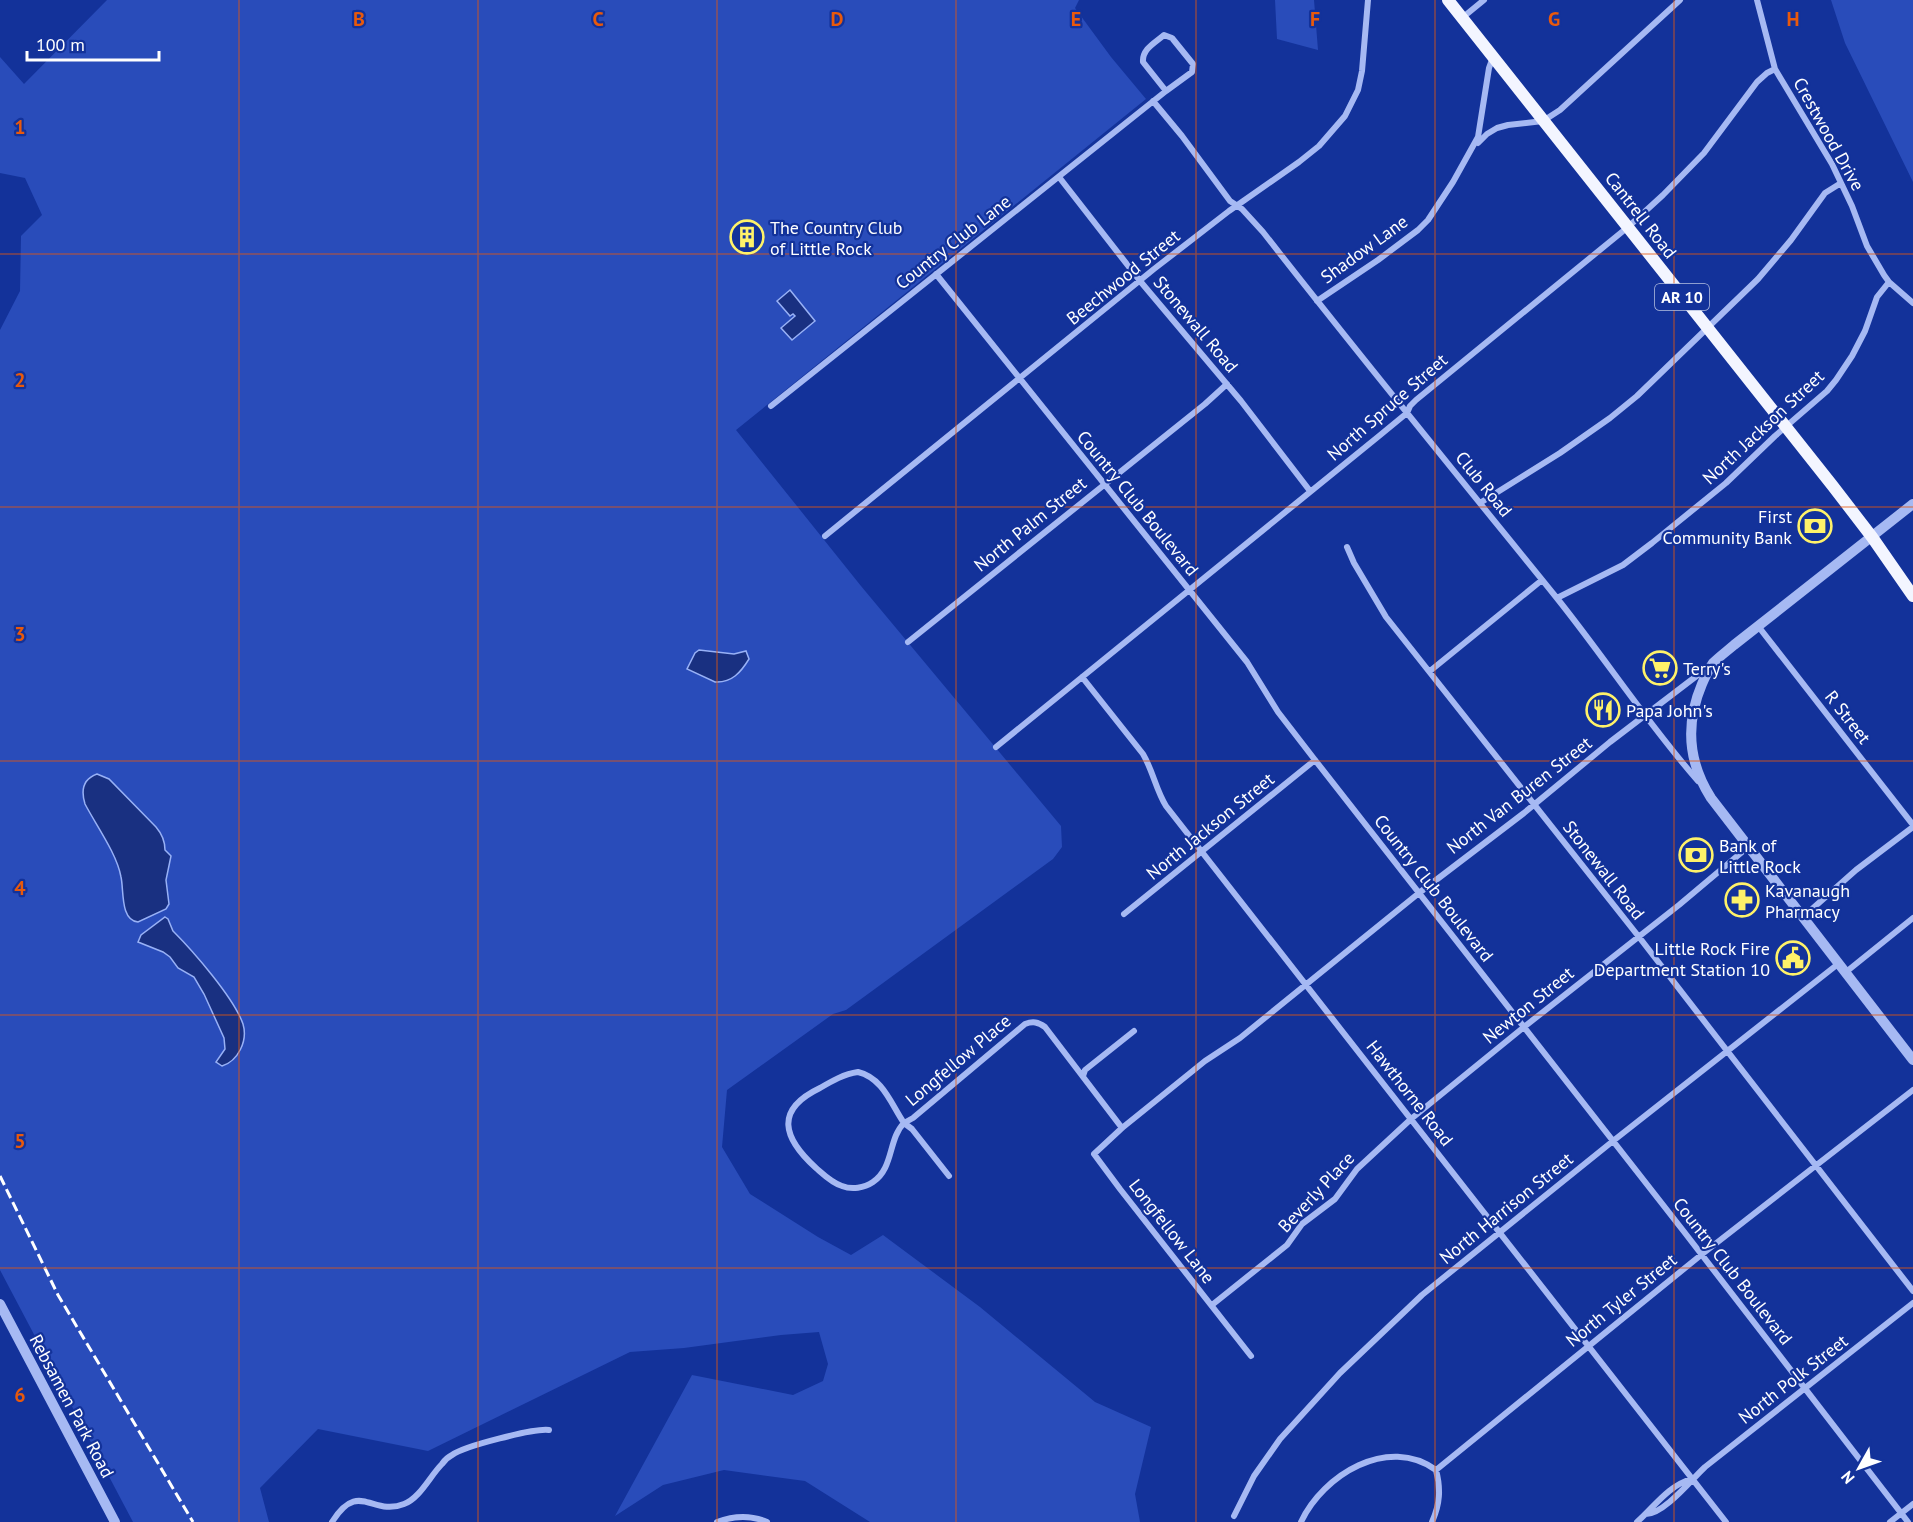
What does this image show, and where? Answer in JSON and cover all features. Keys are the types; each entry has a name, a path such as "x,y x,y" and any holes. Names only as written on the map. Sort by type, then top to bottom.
{"main road":[{"name":"Cantrell Road","path":"1448,0 1786,426 1872,537 1913,596"}],"street":[{"name":"Beechwood Street","path":"825,536 1140,281 1309,154 1345,116 1358,90 1362,71 1368,0"},
{"path":"1462,18 1484,0"},
{"path":"1472,149 1487,134 1497,128 1543,121 1560,110 1680,0"},
{"name":"Crestwood Drive","path":"1757,0 1775,69 1832,164 1867,246 1889,282 1913,303"},
{"name":"Country Club Lane","path":"771,406 1192,72 1193,64 1167,35 1145,51 1143,58 1143,62 1166,91"},
{"name":"Shadow Lane","path":"1317,301 1378,260 1428,220 1444,197 1478,137 1489,68 1493,57"},
{"name":"North Spruce Street","path":"996,747 1190,591 1407,412 1416,400 1628,227 1693,165 1757,82 1767,72 1775,69"},
{"path":"1153,101 1230,201 1237,206"},
{"name":"Stonewall Road","path":"1059,177 1140,281 1269,436 1310,491"},
{"path":"1480,503 1560,453 1637,396 1768,269 1825,193 1841,183"},
{"name":"Club Road","path":"1237,206 1256,225 1557,598 1606,660 1645,715 1703,786"},
{"name":"Country Club Boulevard","path":"936,274 1247,662 1278,712 1908,1522"},
{"name":"North Jackson Street","path":"1557,598 1623,565 1652,543 1726,483 1836,380 1857,347 1877,297 1889,282"},
{"name":"North Palm Street","path":"908,642 1227,384"},
{"path":"1913,504 1713,664 1699,692 1691,723 1694,759 1703,786 1748,848 1913,1060"},
{"name":"Stonewall Road","path":"1347,548 1384,614 1639,937 1913,1291"},
{"path":"1430,671 1542,580"},
{"name":"R Street","path":"1758,626 1913,826"},
{"name":"North Van Buren Street","path":"1306,985 1419,893 1713,664"},
{"name":"Hawthorne Road","path":"1082,677 1143,754 1163,801 1726,1522"},
{"name":"North Jackson Street","path":"1124,914 1315,760"},
{"path":"1803,917 1856,870 1913,826"},
{"name":"Newton Street","path":"1412,1119 1748,848"},
{"name":"North Harrison Street","path":"1234,1516 1254,1476 1280,1439 1322,1392 1422,1295 1727,1051 1913,918"},
{"path":"1122,1128 1306,985"},
{"name":"Longfellow Place","path":"949,1176 912,1129 904,1123 913,1119 1030,1022 1045,1027 1122,1128"},
{"path":"1083,1076 1085,1070 1134,1031"},
{"path":"858,1072 875,1080 890,1098 904,1123 898,1131 889,1162 878,1178 868,1185 852,1188 843,1187 832,1181 805,1157 793,1143 788,1125 793,1108 804,1095 844,1075 858,1072"},
{"name":"North Tyler Street","path":"1436,1470 1701,1255 1913,1090"},
{"name":"Beverly Place","path":"1212,1305 1287,1245 1302,1224 1335,1198 1357,1169 1412,1119"},
{"name":"Longfellow Lane","path":"1122,1128 1094,1154 1251,1356"},
{"name":"North Polk Street","path":"1637,1522 1653,1505 1676,1487 1692,1479 1913,1303"},
{"name":"Rebsamen Park Road","path":"0,1304 115,1522"},
{"path":"332,1522 342,1507 357,1501 390,1507 408,1502 452,1454 463,1449 529,1432 549,1430"},
{"path":"1301,1522 1308,1508 1327,1485 1342,1474 1367,1462 1387,1458 1413,1458 1436,1470 1439,1500 1432,1522"},
{"path":"1890,1522 1913,1504"},
{"path":"717,1522 748,1517 767,1522"}],"shaded area":[{"name":"The Country Club of Little Rock","path":"107,0 1079,0 1075,8 1146,99 736,430 861,586 1061,826 1062,847 1053,859 846,1010 833,1014 727,1090 722,1147 750,1194 851,1255 883,1235 980,1307 1095,1402 1151,1427 1135,1494 1140,1522 870,1522 805,1481 724,1470 663,1485 615,1516 692,1375 793,1395 823,1381 828,1364 819,1332 630,1352 428,1451 318,1429 260,1488 269,1522 133,1522 0,1270 0,330 20,291 21,236 42,215 25,178 0,173 0,57 24,84"},
{"path":"1275,0 1314,0 1318,50 1277,39"},
{"path":"1831,0 1913,0 1913,182 1845,43"},
{"path":"790,290 815,321 792,340 781,328 795,316 793,314 790,316 777,301"},
{"path":"699,650 734,654 746,651 749,659 731,679 715,682 687,669"},
{"path":"97,774 109,779 156,827 163,838 165,850 171,856 166,880 169,904 166,909 138,922 128,916 119,868 85,804 84,786 92,776"},
{"path":"165,917 173,931 222,988 243,1024 244,1037 240,1050 233,1060 222,1066 216,1062 225,1049 224,1038 194,977 178,968 163,952 138,942 141,935"}],"railway":[{"path":"0,1176 58,1295 193,1522"}],"place":[{"name":"The Country Club of Little Rock","path":"747,237"},
{"name":"First Community Bank","path":"1815,526"},
{"name":"Terry's","path":"1660,668"},
{"name":"Papa John's","path":"1603,710"},
{"name":"Bank of Little Rock","path":"1696,855"},
{"name":"Kavanaugh Pharmacy","path":"1742,900"},
{"name":"Little Rock Fire Department Station 10","path":"1793,958"}]}
